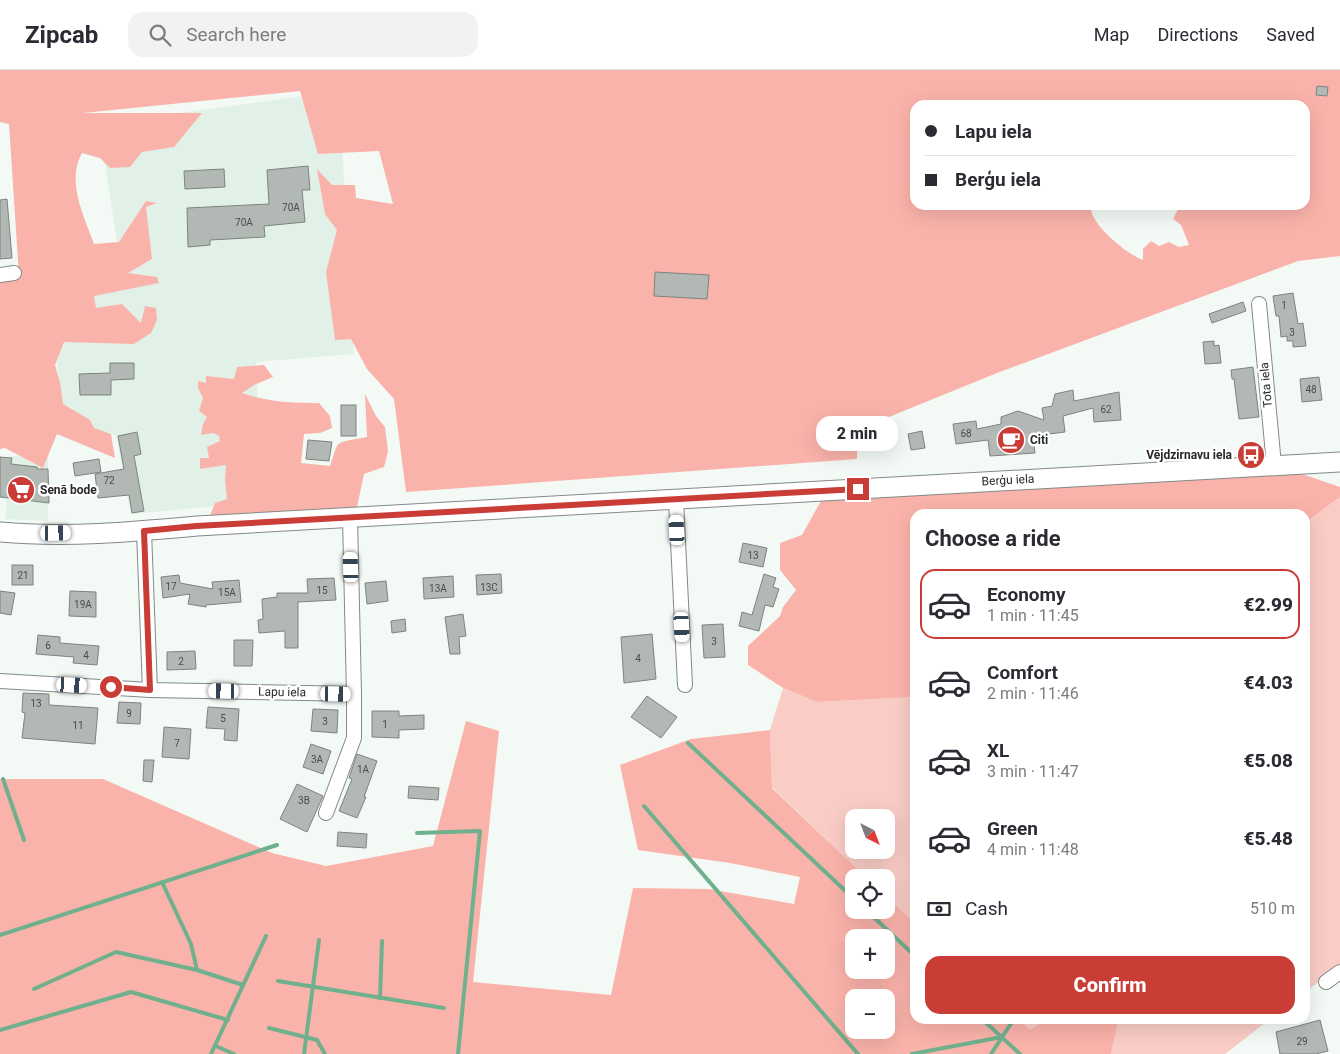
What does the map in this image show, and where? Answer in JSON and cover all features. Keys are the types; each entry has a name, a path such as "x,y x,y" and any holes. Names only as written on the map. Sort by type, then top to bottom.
{"main road":[{"name":"Berģu iela","path":"4,533 144,531 1340,462"}],"street":[{"path":"0,275 14,273"},
{"name":"Tota iela","path":"1259,304 1274,465"},
{"path":"676,500 685,686"},
{"path":"326,813 354,738 350,518"},
{"path":"144,531 150,690"},
{"name":"Lapu iela","path":"0,681 150,690 354,694"},
{"path":"1326,982 1340,972"}],"shaded area":[{"path":"0,70 1340,70 1340,256 1298,261 997,373 857,430 857,459 406,492 394,399 367,369 351,339 335,340 326,272 337,230 325,214 317,169 332,185 355,185 356,198 393,204 379,151 318,154 300,91 83,113 202,113 174,147 142,152 130,167 110,168 100,158 82,153 78,164 76,187 78,199 94,244 119,242 146,201 157,203 146,207 152,259 128,273 157,277 159,283 94,296 96,308 122,304 141,323 145,306 156,308 157,320 151,333 134,344 64,342 55,365 63,404 90,420 94,428 111,434 115,458 57,434 43,468 5,448 0,449 0,275 19,276 9,124 0,122"},
{"path":"339,91 354,354 256,362 262,502 131,514 116,435 67,431 44,279 121,268 99,124"},
{"path":"264,365 273,377 254,385 242,393 280,401 319,403 330,416 332,428 320,433 304,434 301,463 330,466 339,444 367,437 365,394 376,416 385,427 388,451 384,467 364,474 357,507 210,516 215,503 227,499 226,465 200,469 200,458 209,458 207,447 220,441 219,436 213,433 201,435 203,424 207,417 199,411 203,398 198,388 198,381 206,383 206,376 234,379 237,367"},
{"path":"12,456 48,458 48,521 5,519"},
{"path":"1293,471 1340,487 1340,497 1310,519 1310,509 910,509 910,697 817,702 783,688 748,665 748,646 780,616 783,607 796,590 780,570 780,543 802,535 822,499"},
{"path":"1340,497 1340,966 1310,988 1310,519"},
{"path":"783,688 817,702 910,697 910,918 895,904 895,869 858,869 847,859 895,859 895,809 845,809 845,857 772,787 770,730"},
{"path":"466,721 499,731 473,982 611,995 633,888 709,889 794,904 800,877 730,863 638,850 620,765 691,739 770,730 772,788 858,869 845,869 845,919 895,919 895,904 910,918 910,1024 1023,1024 1030,1030 1039,1024 1118,1024 1111,1054 0,1054 0,779 103,779 272,853 326,866 433,846"},
{"path":"1023,1024 1040,1024 1030,1031"},
{"path":"1118,1024 1264,1024 1225,1054 1111,1054"}],"building":[{"path":"1317,86 1328,87 1327,96 1316,95"},
{"path":"308,166 310,190 302,190 305,222 264,226 265,237 210,240 210,245 188,247 187,208 269,204 267,170"},
{"path":"224,169 225,187 185,189 184,171"},
{"path":"7,199 12,258 0,259 0,200"},
{"path":"655,272 709,275 707,299 654,296"},
{"path":"1293,293 1298,324 1303,323 1306,346 1293,347 1293,341 1287,341 1287,336 1281,337 1279,316 1276,316 1273,296"},
{"path":"1243,302 1246,311 1212,323 1209,314"},
{"path":"1214,341 1214,346 1219,345 1221,363 1205,364 1203,342"},
{"path":"110,363 134,363 134,379 111,380 111,395 80,395 79,374 110,373"},
{"path":"1253,367 1259,417 1239,419 1234,379 1232,379 1231,370"},
{"path":"1319,377 1322,400 1302,402 1300,379"},
{"path":"1073,390 1074,401 1119,392 1121,420 1094,422 1093,408 1063,416 1065,432 1033,436 1035,453 990,456 988,440 956,444 953,424 976,421 977,429 1001,424 1001,417 1018,411 1044,420 1042,408 1052,406 1055,394"},
{"path":"341,405 356,405 356,436 341,436"},
{"path":"922,431 925,448 911,450 908,434"},
{"path":"137,432 141,454 134,456 144,511 132,513 129,495 98,498 95,474 124,469 118,436"},
{"path":"308,440 332,442 329,461 306,459"},
{"path":"0,457 12,458 11,464 48,469 49,503 0,497"},
{"path":"99,459 101,472 75,476 73,463"},
{"path":"743,543 767,548 763,567 739,562"},
{"path":"12,565 33,565 33,585 12,585"},
{"path":"501,574 502,593 477,595 476,575"},
{"path":"764,574 776,578 773,587 779,589 773,607 765,605 759,631 739,626 742,612 752,615"},
{"path":"179,575 180,583 213,589 212,582 239,580 241,602 206,605 206,607 188,604 190,594 163,598 161,577"},
{"path":"453,576 454,597 424,599 423,578"},
{"path":"334,578 336,600 298,602 298,648 285,648 285,631 259,633 258,620 263,619 262,599 277,597 277,593 308,593 307,579"},
{"path":"386,581 388,601 367,604 365,583"},
{"path":"0,591 15,593 11,615 0,613"},
{"path":"70,591 96,592 96,617 69,616"},
{"path":"463,614 466,636 459,637 460,654 450,654 445,617"},
{"path":"405,619 406,631 392,633 391,621"},
{"path":"723,624 725,657 704,658 702,625"},
{"path":"652,634 656,679 624,683 621,637"},
{"path":"38,635 60,637 60,643 99,646 97,665 73,663 74,657 36,654"},
{"path":"234,640 253,640 252,666 234,666"},
{"path":"195,651 196,669 167,670 167,652"},
{"path":"23,693 49,694 49,705 98,708 95,744 22,738 25,713 22,712"},
{"path":"647,696 677,717 661,738 631,717"},
{"path":"119,702 141,703 140,724 117,723"},
{"path":"208,707 239,709 237,741 224,740 225,729 206,728"},
{"path":"313,709 338,710 337,733 311,731"},
{"path":"372,711 399,711 399,716 424,715 424,729 399,730 399,738 372,737"},
{"path":"164,727 191,729 189,759 162,757"},
{"path":"311,744 331,751 323,774 303,767"},
{"path":"357,754 377,761 364,797 366,797 357,818 339,811 352,779 349,778"},
{"path":"144,760 154,760 152,782 143,781"},
{"path":"297,784 323,796 307,832 280,819"},
{"path":"409,786 439,788 438,800 408,798"},
{"path":"338,832 367,834 366,848 337,846"},
{"path":"1320,1020 1328,1051 1316,1054 1280,1054 1276,1032"}],"waterway":[{"path":"688,743 845,891"},
{"path":"3,779 24,840"},
{"path":"644,806 858,1054"},
{"path":"417,833 480,831 458,1054"},
{"path":"0,935 277,845"},
{"path":"162,882 191,944 197,970"},
{"path":"876,919 910,951"},
{"path":"211,1054 266,936"},
{"path":"304,1054 319,940"},
{"path":"380,998 382,941"},
{"path":"34,989 116,952 197,970 243,985"},
{"path":"278,981 444,1008"},
{"path":"0,1030 131,992 228,1020"},
{"path":"987,1024 1020,1054"},
{"path":"991,1054 1011,1024"},
{"path":"269,1028 317,1040 325,1054"},
{"path":"912,1054 1002,1037"},
{"path":"216,1046 234,1054"}],"place":[{"name":"Citi","path":"1011,440"},
{"name":"Vējdzirnavu iela","path":"1251,455"},
{"name":"Senā bode","path":"21,490"}],"route":[{"path":"111,687 150,690 144,531 196,526 858,489"}]}
